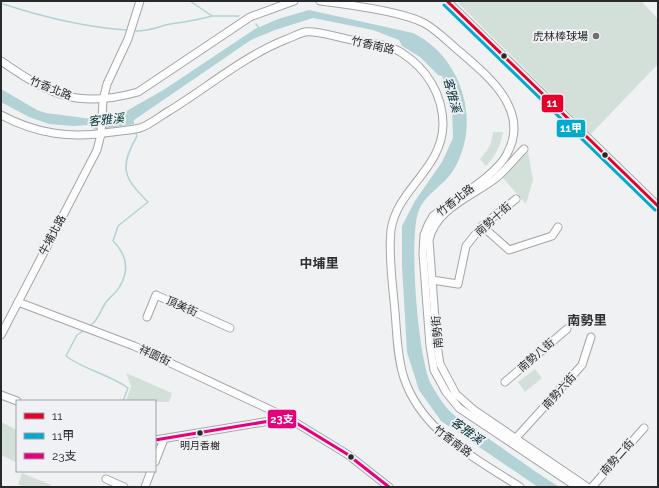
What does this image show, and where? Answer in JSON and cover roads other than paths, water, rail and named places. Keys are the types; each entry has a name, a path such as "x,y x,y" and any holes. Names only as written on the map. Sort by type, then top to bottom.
{"street":[{"path":"102,100 107,84 128,39 140,1"},
{"name":"竹香北路","path":"1,61 38,85 55,92 80,99 102,100 138,92 250,17 294,1"},
{"name":"竹香北路","path":"320,1 401,15 424,23 492,80 506,100 513,127 511,145 507,155 493,171 433,216 424,235 423,254 434,370 446,392 459,408 577,487"},
{"path":"447,1 658,206"},
{"name":"竹香南路","path":"1,115 20,125 56,135 78,136 101,134 141,127 262,48 307,31 388,46 410,58 428,76 438,94 443,122 442,134 429,167 401,204 392,229 393,289 399,355 404,378 415,403 430,423 448,440 520,487"},
{"name":"牛埔北路","path":"1,335 4,320 18,302 97,150 101,134 102,100"},
{"name":"南勢街","path":"524,149 497,178 456,205 438,220 431,231 429,240 437,345 440,364 456,394 474,410 587,487"},
{"name":"南勢十街","path":"432,280 458,284 466,246 482,226 516,198"},
{"path":"482,226 510,250 552,236 558,227"},
{"name":"頂美街","path":"147,317 156,295 230,328"},
{"name":"祥園街","path":"18,302 134,346 288,418 347,454 389,487"},
{"name":"南勢八街","path":"505,382 567,329"},
{"name":"南勢六街","path":"516,438 582,365 591,337"},
{"path":"1,395 16,401"},
{"path":"263,422 268,416 264,407"},
{"path":"156,440 288,418"},
{"name":"南勢二街","path":"592,487 644,428"},
{"path":"156,459 164,439"},
{"path":"144,487 151,472"},
{"path":"106,479 124,487"}],"water":[{"name":"客雅溪","path":"309,10 413,33 430,44 444,58 455,74 462,92 466,112 466,131 462,151 450,175 422,204 416,224 414,244 416,297 422,350 426,370 433,388 441,401 451,412 471,428 559,487 538,487 441,421 419,390 407,352 402,266 402,226 415,201 442,162 453,138 452,106 442,76 438,75 420,57 402,46 399,40 373,30 313,18 275,30 251,40 134,120 134,124 96,130 88,125 73,126 49,124 29,117 1,102 1,89 37,110 46,113 92,119 97,122 123,113 165,89 255,29 278,19"}],"waterway":[{"path":"190,1 212,16 239,16"},
{"path":"3,4 63,21 110,29 126,30"},
{"path":"136,31 150,30 170,24 212,16"},
{"path":"256,24 259,28"},
{"path":"91,325 98,317 106,302 119,288 125,274 126,268 124,256 113,241 118,226 148,202 133,186 126,172 128,156 137,136 135,131"},
{"path":"83,331 77,335 66,356 73,361 113,379 128,388 123,400"}],"place":[{"name":"虎林棒球場","path":"596,36"},
{"name":"明月香榭","path":"200,433"}],"district":[{"name":"中埔里","path":"319,263"},
{"name":"南勢里","path":"587,320"}]}
